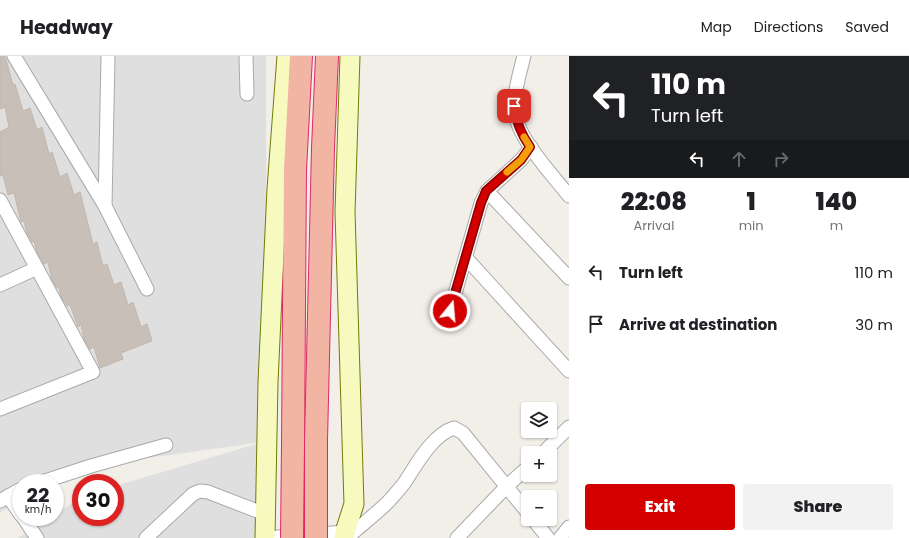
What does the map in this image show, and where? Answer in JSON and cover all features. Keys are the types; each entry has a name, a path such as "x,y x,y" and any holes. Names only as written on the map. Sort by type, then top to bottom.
{"highway":[{"path":"292,538 295,170 301,56"},
{"path":"316,538 316,441 322,180 327,56"}],"main road":[{"path":"265,538 268,382 277,189 287,56"},
{"path":"345,536 354,504 345,212 350,56"}],"street":[{"path":"14,56 105,206 147,289"},
{"path":"105,206 108,56"},
{"path":"246,56 247,94"},
{"path":"524,56 514,106 516,118 523,136 530,147 569,196"},
{"path":"450,311 481,203 486,191 521,160 530,147"},
{"path":"486,191 569,278"},
{"path":"0,200 93,372 0,409"},
{"path":"466,258 569,371"},
{"path":"0,285 37,268"},
{"path":"550,446 569,427"},
{"path":"265,538 345,536 388,502 404,484 419,461 439,436 447,430 454,428 464,433 521,504"},
{"path":"64,475 166,445"},
{"path":"457,538 521,473"},
{"path":"146,538 187,498 200,491 208,492 265,514"},
{"path":"4,498 12,506"},
{"path":"29,526 37,538"},
{"path":"539,526 548,538"},
{"path":"560,538 569,527"}],"shaded area":[{"path":"0,56 266,56 267,538 18,538 37,526 64,526 64,508 72,504 72,526 124,526 124,483 263,442 91,466 64,479 64,474 12,474 12,506 0,512"}],"building":[{"path":"0,56 5,56 13,85 15,84 23,111 30,108 37,130 42,127 49,154 52,152 60,177 67,173 74,195 80,192 93,244 97,242 103,266 107,264 114,285 121,282 128,305 133,302 141,327 147,324 152,341 121,353 123,359 100,368 94,347 90,349 84,339 81,325 78,327 70,305 67,306 61,297 59,287 57,288 52,280 48,262 44,264 37,252 34,241 32,242 27,233 24,221 21,222 14,193 8,195 3,175 0,176 0,132 9,127 5,107 0,109"}],"slow traffic":[{"path":"507,172 521,160 530,147 524,137"}],"route":[{"path":"450,311 481,203 486,191 521,160 530,147 523,136 516,118 514,106"}]}
